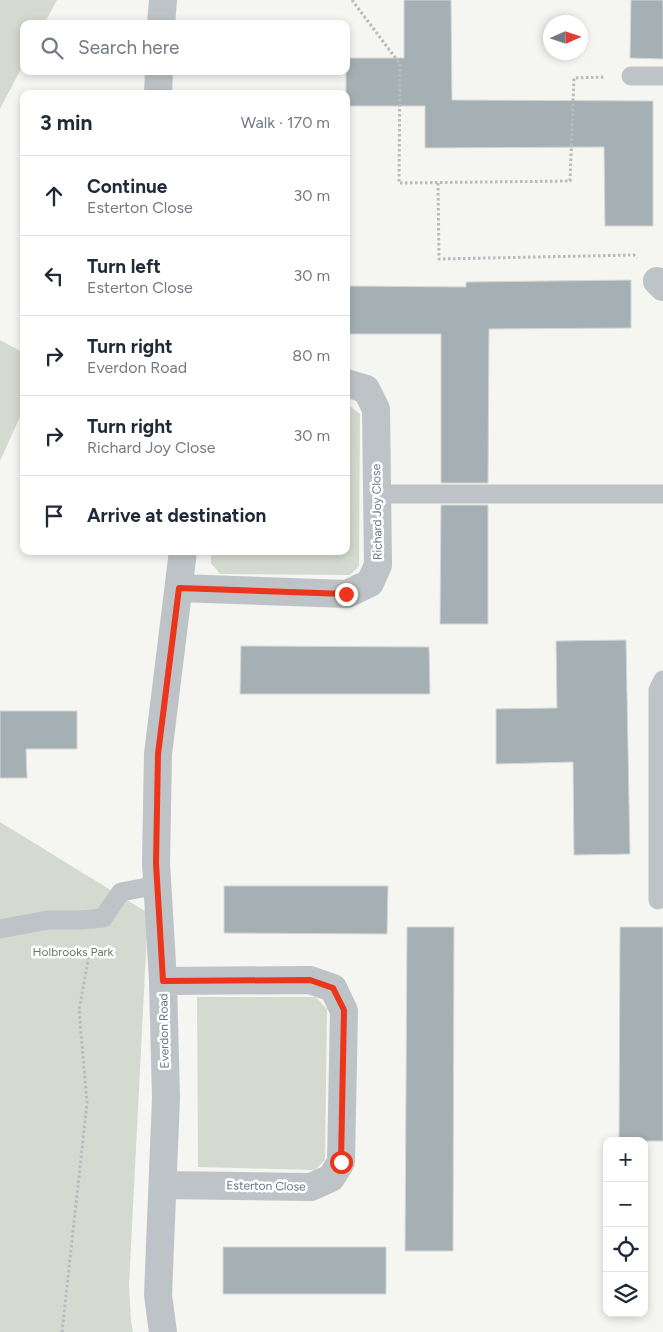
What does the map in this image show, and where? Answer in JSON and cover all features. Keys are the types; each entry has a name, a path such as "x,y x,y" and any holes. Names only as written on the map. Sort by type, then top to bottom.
{"street":[{"path":"162,20 163,0"},
{"path":"158,90 159,75"},
{"name":"Richard Joy Close","path":"179,588 346,594 370,583 378,565 376,409 366,389 350,384"},
{"name":"Everdon Road","path":"163,1332 158,1296 166,1098 163,981 156,863 158,754 183,555"},
{"name":"Esterton Close","path":"163,981 310,980 333,988 344,1010 341,1162 331,1178 311,1187 163,1185"}],"lane":[{"path":"631,76 663,76"},
{"path":"377,494 663,494"},
{"path":"658,900 658,690 663,680"},
{"path":"0,930 48,920 103,918 121,892 158,885"}],"path":[{"path":"352,0 400,64 399,183 570,181 574,78 631,76"},
{"path":"438,183 440,259 634,255 660,284"},
{"path":"62,1332 87,1103 79,1010 90,947 103,918"}],"green space":[{"path":"0,0 57,0 46,20 20,20 20,71 0,109"},
{"path":"0,340 20,351 20,417 0,461"},
{"path":"350,406 360,414 359,566 350,575 220,574 211,563 211,555 350,555"},
{"name":"Holbrooks Park","path":"0,822 148,913 129,1285 133,1332 0,1332"},
{"path":"197,997 316,997 327,1009 325,1160 315,1170 198,1167"}],"building":[{"path":"404,0 451,0 452,100 653,101 653,226 605,226 604,147 425,148 425,106 350,106 350,90 346,90 346,75 350,75 350,58 404,58"},
{"path":"631,0 663,0 663,59 630,58"},
{"path":"631,280 631,328 489,329 488,483 441,483 441,334 350,334 350,286 466,287 466,282"},
{"path":"441,505 488,505 488,624 440,624"},
{"path":"626,640 630,854 574,855 573,762 496,764 496,709 557,708 556,641"},
{"path":"241,646 429,647 430,694 240,694"},
{"path":"0,711 77,711 77,749 26,749 27,778 0,778"},
{"path":"224,886 388,886 387,934 224,933"},
{"path":"407,927 454,927 453,1251 405,1251"},
{"path":"620,927 663,927 663,1141 648,1141 648,1137 619,1137"},
{"path":"223,1247 386,1247 386,1294 223,1294"}],"route":[{"path":"341,1162 344,1010 333,988 310,980 163,981 156,863 158,754 179,588 346,594"}]}
